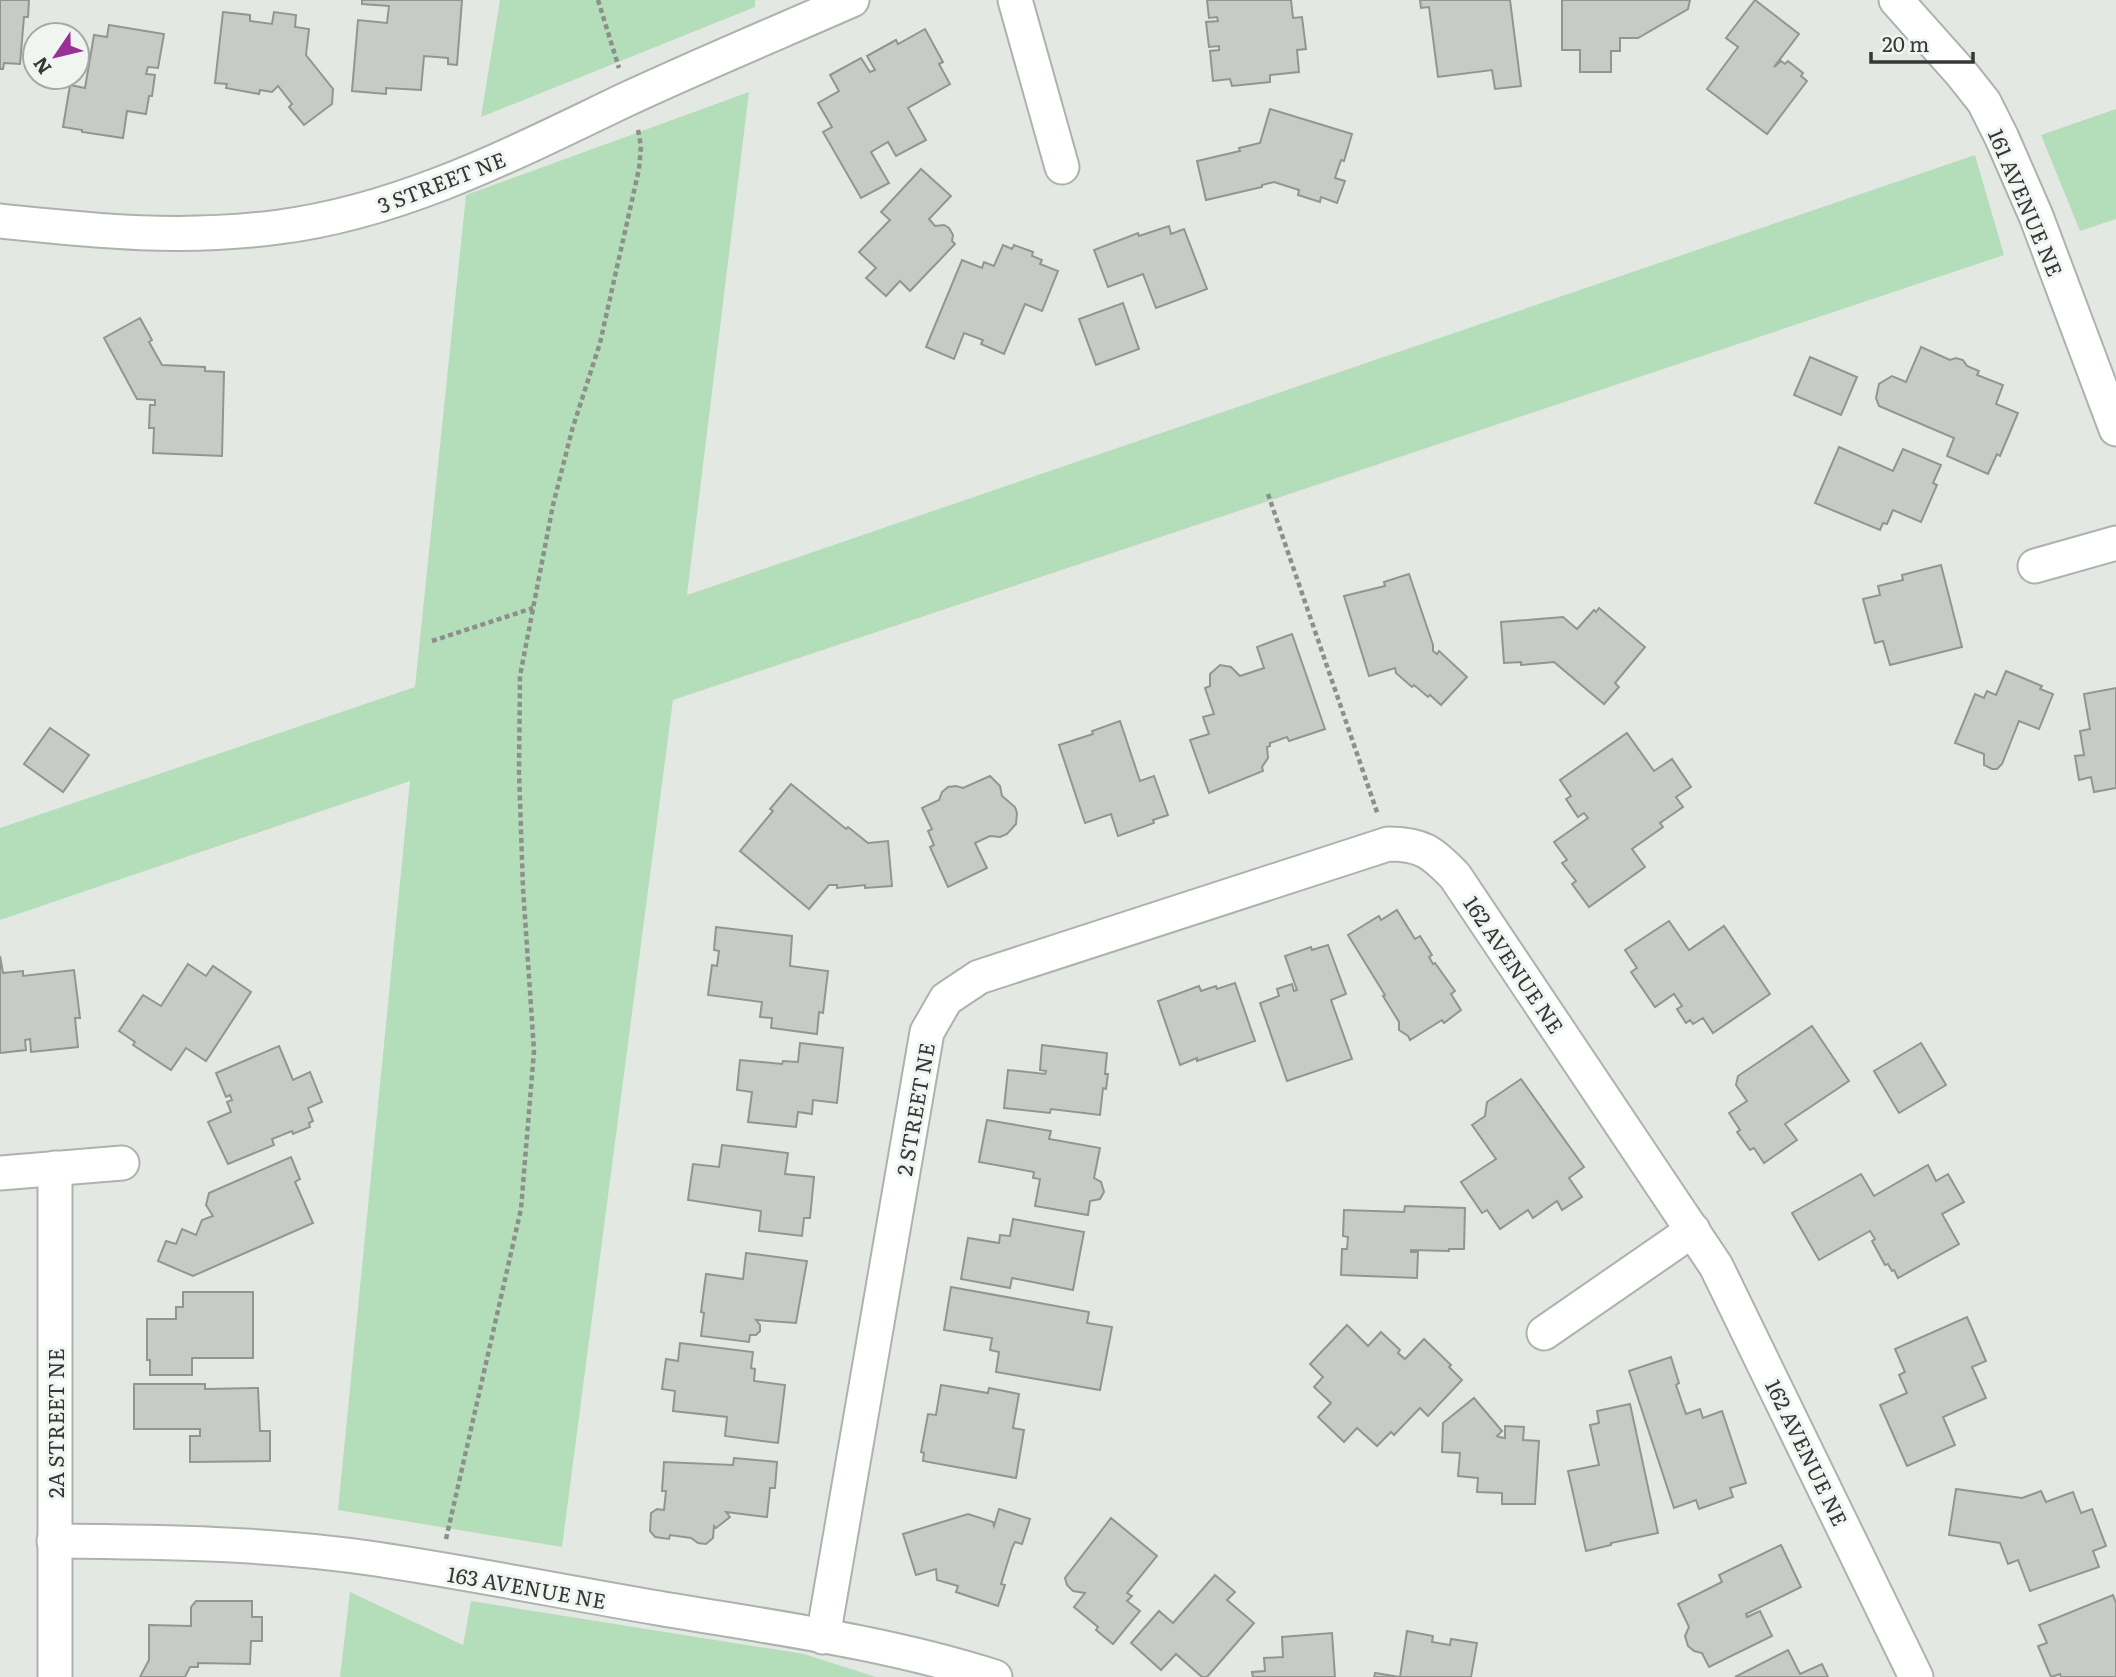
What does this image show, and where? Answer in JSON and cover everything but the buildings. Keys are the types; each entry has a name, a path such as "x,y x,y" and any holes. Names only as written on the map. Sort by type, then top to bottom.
{"street":[{"name":"3 STREET NE","path":"0,221 124,234 178,235 281,227 385,204 462,176 852,0"},
{"path":"1015,0 1062,167"},
{"name":"161 AVENUE NE","path":"1896,0 1984,102 2036,216 2116,429"},
{"path":"2035,566 2116,543"},
{"name":"2 STREET NE","path":"823,1637 927,1032 946,999 979,977 1388,844 1421,847"},
{"name":"162 AVENUE NE","path":"1421,847 1443,863 1455,876 1716,1266 1916,1677"},
{"path":"0,1173 122,1163"},
{"name":"2A STREET NE","path":"55,1168 55,1677"},
{"path":"1544,1333 1693,1230"},
{"name":"163 AVENUE NE","path":"54,1541 183,1543 376,1559 823,1637 957,1665 995,1677"}],"path":[{"path":"598,0 617,62"},
{"path":"444,1550 521,1209 534,1051 522,862 519,690 525,643 572,430 600,343 639,169 641,146 638,125"},
{"path":"1268,494 1388,844"},
{"path":"432,641 533,608"}],"green space":[{"path":"500,0 755,0 755,7 481,117"},
{"path":"749,92 687,595 1975,155 2004,255 673,700 562,1547 338,1510 410,781 0,920 0,828 415,687 466,195"},
{"path":"2116,109 2116,219 2080,231 2041,135"},
{"path":"350,1592 463,1645 471,1601 804,1654 876,1677 340,1677"}]}
